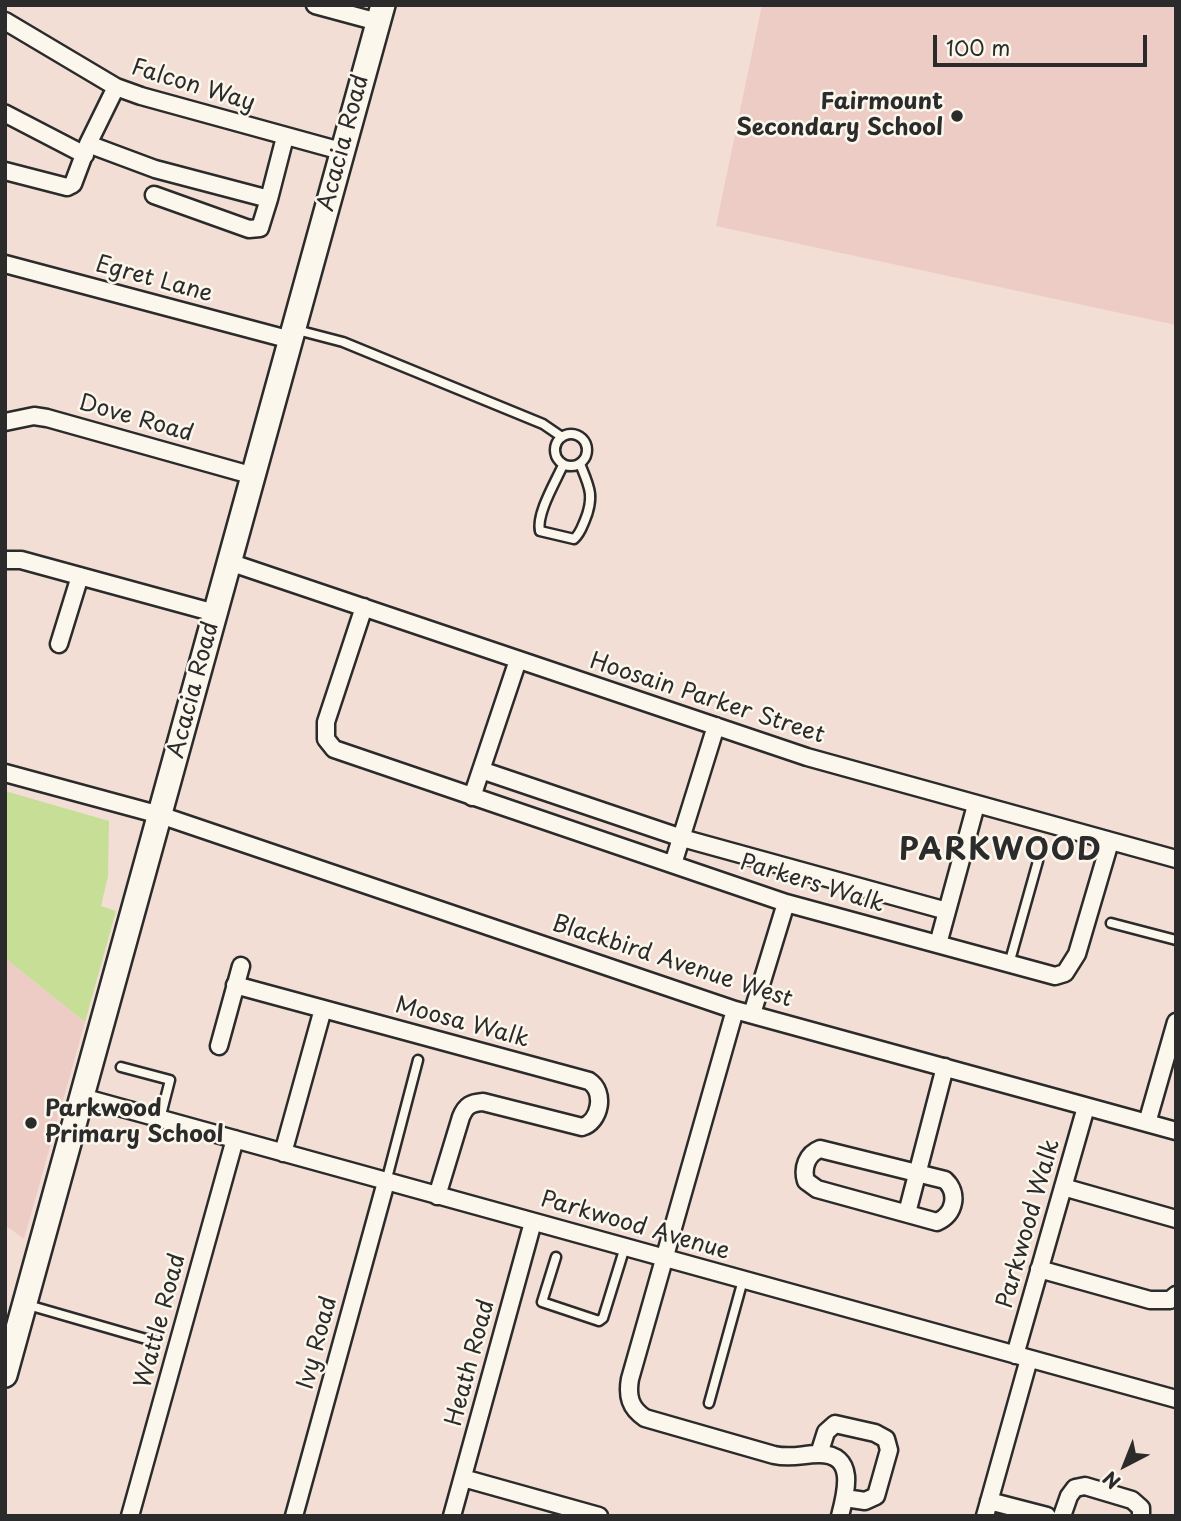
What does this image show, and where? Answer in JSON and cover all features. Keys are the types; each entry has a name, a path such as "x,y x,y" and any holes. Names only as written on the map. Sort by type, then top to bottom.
{"street":[{"path":"315,5 380,14"},
{"name":"Acacia Road","path":"6,1369 380,14"},
{"name":"Falcon Way","path":"5,21 116,87 341,151"},
{"path":"5,171 67,187 75,180 116,87"},
{"path":"5,116 6,114 86,150 269,199"},
{"path":"154,195 249,229 260,228 285,137"},
{"name":"Egret Lane","path":"5,264 292,334"},
{"name":"Dove Road","path":"5,422 34,416 47,418 254,476"},
{"path":"5,560 21,560 215,613"},
{"name":"Hoosain Parker Street","path":"229,562 807,757 1176,859"},
{"path":"59,644 80,576"},
{"name":"Parkers Walk","path":"364,607 326,722 325,732 329,744 346,755 786,903 1055,976 1065,973 1077,954 1110,842"},
{"path":"472,797 518,660"},
{"path":"673,864 716,726"},
{"name":"Parkers Walk","path":"481,770 682,838 947,911"},
{"name":"Blackbird Avenue West","path":"5,773 160,815 735,1010 1176,1131"},
{"path":"939,944 976,805"},
{"path":"752,1014 786,903"},
{"path":"219,1046 240,966"},
{"name":"Moosa Walk","path":"235,985 589,1081 598,1090 600,1100 590,1124 582,1128 483,1102 466,1106 438,1196"},
{"path":"283,1153 323,1009"},
{"path":"735,1010 630,1379 630,1403 645,1418 774,1455 789,1458 819,1454 835,1457 842,1465 848,1484 840,1516"},
{"path":"1147,1123 1176,1022"},
{"path":"907,1213 945,1068"},
{"name":"Parkwood Avenue","path":"82,1097 1176,1399"},
{"name":"Parkwood Walk","path":"987,1508 1039,1269 1086,1107"},
{"name":"Wattle Road","path":"130,1516 234,1139"},
{"path":"820,1149 918,1172 948,1183 953,1194 952,1208 948,1215 937,1222 817,1189 806,1181 804,1168 813,1152 820,1149"},
{"name":"Ivy Road","path":"294,1516 386,1182"},
{"path":"1063,1187 1176,1219"},
{"name":"Heath Road","path":"452,1516 533,1222"},
{"path":"1039,1269 1150,1300 1170,1300 1176,1296"},
{"path":"819,1454 826,1432 835,1424 875,1433 886,1439 889,1450 876,1496 865,1501 845,1498"},
{"path":"463,1478 599,1516"},
{"path":"1062,1516 1075,1488 1085,1486 1132,1500 1141,1508 1141,1516"},
{"path":"987,1508 1047,1516"}],"lane":[{"path":"292,334 343,342 543,424 562,437"},
{"path":"573,434 583,439 587,450 580,464 564,465 556,457 554,451 562,437 573,434"},
{"path":"564,465 538,526 545,534 574,540 590,509 592,496 580,464"},
{"path":"1009,964 1038,861"},
{"path":"1111,923 1176,940"},
{"path":"386,1182 418,1060"},
{"path":"121,1067 170,1080 160,1119"},
{"path":"556,1257 542,1302 601,1321 625,1247"},
{"path":"709,1404 743,1280"},
{"path":"25,1304 153,1341"}],"shaded area":[{"name":"Fairmount Secondary School","path":"762,5 1176,5 1176,325 716,226"},
{"name":"Parkwood Primary School","path":"5,958 85,1022 24,1239 5,1225"}],"green space":[{"path":"5,791 109,821 108,876 101,906 116,911 85,1022 5,958"}],"place":[{"name":"Fairmount Secondary School","path":"957,116"},
{"name":"Parkwood Primary School","path":"31,1123"}],"district":[{"name":"PARKWOOD","path":"1001,852"}]}
